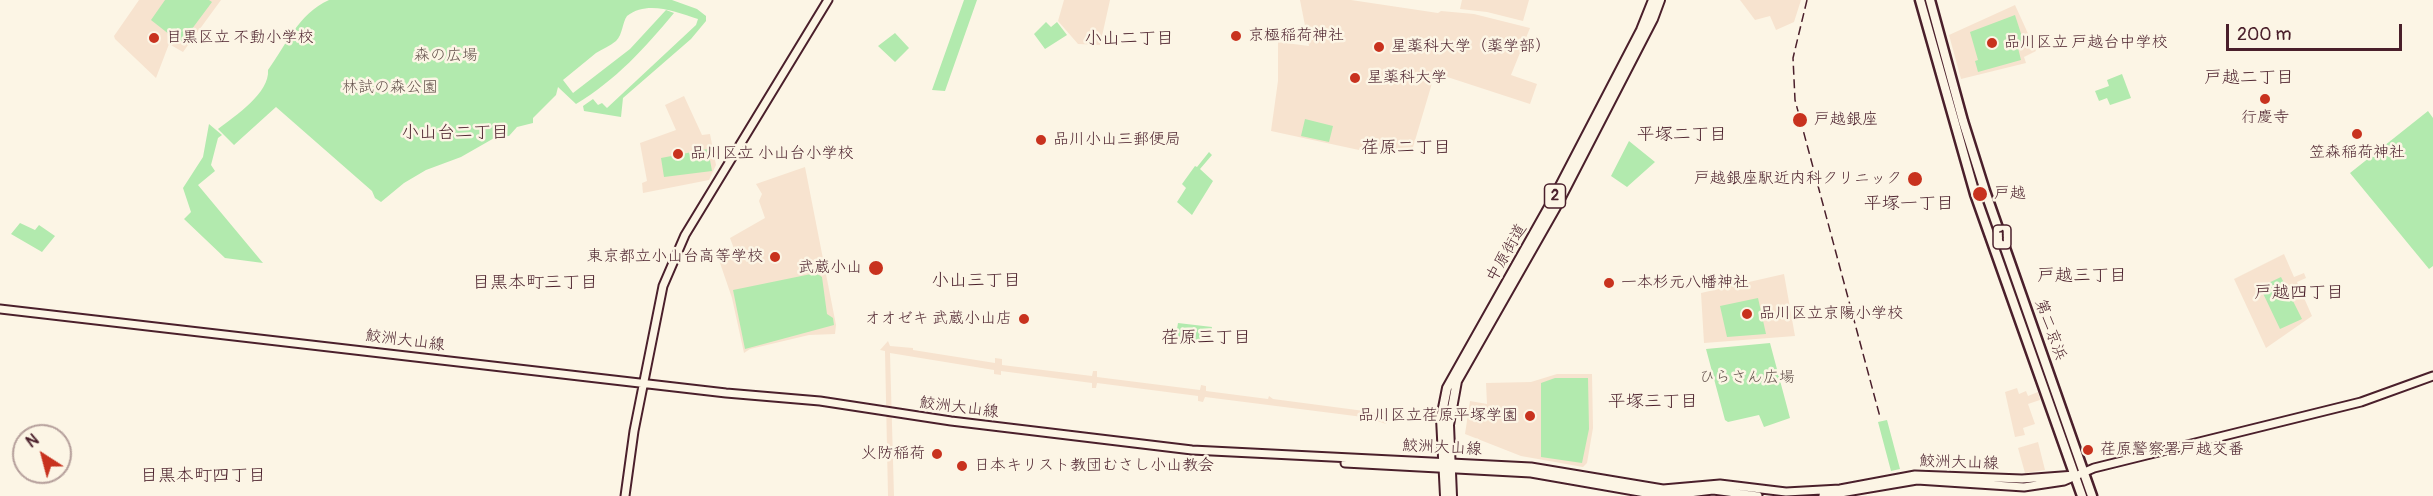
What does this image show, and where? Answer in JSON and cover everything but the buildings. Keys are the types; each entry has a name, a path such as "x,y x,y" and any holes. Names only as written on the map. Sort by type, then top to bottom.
{"highway":[{"name":"第二京浜","path":"1920,0 1975,194 2082,496"},
{"name":"第二京浜","path":"1930,0 1982,181 2092,496"}],"main road":[{"path":"625,496 663,286 673,257 828,0"},
{"name":"中原街道","path":"1452,496 1441,418 1449,383 1551,205 1641,30 1653,0"},
{"name":"中原街道","path":"1444,496 1450,408 1457,381 1556,207 1653,19 1660,0"},
{"name":"鮫洲大山線","path":"0,309 806,402 820,401 951,421 1192,450 1446,465 1540,468 1643,488 1663,489 1720,484 1775,493 1840,489 1915,474 2022,479 2074,475"},
{"name":"鮫洲大山線","path":"1823,496 1917,480 2024,487 2064,481 2084,471 2361,402 2433,376"},
{"name":"鮫洲大山線","path":"1446,465 1540,474 1651,494 1713,490 1758,496"}],"shaded area":[{"name":"目黒区立 不動小学校","path":"139,0 221,0 183,52 169,44 156,78 114,36"},
{"path":"1064,0 1110,0 1100,45 1078,44 1058,21"},
{"name":"星薬科大学","path":"1300,0 1351,0 1438,13 1441,11 1474,14 1530,28 1511,75 1537,84 1530,104 1435,73 1411,154 1396,150 1375,151 1375,149 1360,147 1359,150 1271,131 1278,81 1278,42 1309,46"},
{"path":"1462,0 1529,0 1523,21 1487,12 1460,9"},
{"path":"1740,0 1801,0 1794,22 1776,30 1770,16 1755,20"},
{"name":"品川区立 戸越台中学校","path":"2015,5 2036,51 2024,57 2026,63 1961,79 1949,35"},
{"name":"品川区立 小山台小学校","path":"684,96 702,135 710,134 716,165 709,180 643,193 642,183 647,181 640,143 676,130 665,105"},
{"name":"東京都立小山台高等学校","path":"805,167 836,325 835,334 809,335 750,349 744,353 732,298 719,260 736,254 730,238 765,218 759,201 762,194 756,184"},
{"path":"2284,254 2294,277 2304,273 2306,278 2297,282 2312,316 2266,348 2234,279"},
{"name":"品川区立京陽小学校","path":"1784,274 1795,336 1704,343 1701,293"},
{"path":"888,341 890,346 995,363 995,358 1002,359 1002,365 1092,376 1093,371 1097,371 1097,377 1200,390 1201,385 1206,386 1206,391 1268,399 1269,396 1273,399 1372,412 1385,417 1386,424 1369,418 1368,421 1363,417 1205,397 1203,402 1198,401 1198,396 1097,383 1096,388 1092,388 1092,383 1001,371 1001,375 994,374 994,370 890,353 894,496 888,496 885,351 880,350"},
{"name":"品川区立荏原平塚学園","path":"1557,374 1592,374 1593,428 1587,463 1583,467 1521,456 1465,434 1470,401 1487,404 1486,383 1531,382"},
{"path":"2017,388 2019,394 2026,391 2028,396 2038,392 2040,400 2028,404 2035,424 2023,428 2025,435 2015,437 2005,392"},
{"path":"2038,442 2045,470 2025,473 2018,448"}],"green space":[{"path":"165,0 209,0 212,2 183,41 179,42 151,20"},
{"name":"林試の森公園","path":"329,0 672,0 697,9 706,16 706,21 691,39 623,98 621,117 584,111 583,106 593,99 598,105 602,103 607,108 696,25 698,19 671,11 662,9 635,11 627,16 616,41 596,53 563,80 573,93 630,49 666,10 674,13 641,51 591,95 576,104 558,87 556,95 533,118 533,123 517,127 509,136 496,137 461,157 426,170 404,183 381,202 375,198 372,191 276,107 234,145 218,129 242,111 258,95 267,79 268,70 294,30 309,13"},
{"path":"964,0 977,0 945,91 932,90"},
{"path":"2015,15 2025,46 2018,48 2021,60 1978,72 1975,61 1978,60 1970,32"},
{"path":"1046,22 1051,27 1057,22 1067,35 1045,49 1034,34"},
{"path":"895,33 909,48 895,62 878,46"},
{"path":"2122,74 2131,98 2110,105 2107,98 2099,101 2095,91 2109,86 2107,80"},
{"path":"2428,111 2433,118 2433,266 2429,269 2350,173"},
{"path":"1305,119 1333,126 1329,142 1301,136"},
{"path":"209,124 222,135 218,138 211,165 215,171 198,185 263,263 225,258 184,219 191,212 183,188 203,157"},
{"path":"1629,141 1655,162 1627,187 1611,176"},
{"path":"708,149 712,171 664,177 661,158"},
{"path":"1209,152 1212,155 1200,169 1213,181 1192,215 1177,202 1186,188 1182,184"},
{"path":"20,223 35,230 39,225 55,236 42,252 11,234"},
{"path":"816,273 822,277 827,314 833,318 834,325 745,349 733,290"},
{"path":"2281,277 2302,319 2280,329 2260,287"},
{"path":"1758,298 1766,334 1727,337 1720,306"},
{"path":"1178,323 1212,327 1209,342 1170,337 1172,328 1177,329"},
{"name":"ひらさん広場","path":"1770,343 1790,418 1764,427 1759,415 1728,422 1725,420 1706,349"},
{"path":"1555,378 1588,378 1589,429 1582,463 1541,457 1541,383"},
{"path":"1887,420 1900,469 1891,471 1878,422"}],"railway":[{"path":"1807,0 1793,58 1795,100 1880,417"}],"place":[{"name":"京極稲荷神社","path":"1236,36"},
{"name":"目黒区立 不動小学校","path":"154,38"},
{"name":"品川区立 戸越台中学校","path":"1992,43"},
{"name":"星薬科大学（薬学部）","path":"1379,47"},
{"name":"星薬科大学","path":"1355,78"},
{"name":"行慶寺","path":"2265,99"},
{"name":"戸越銀座","path":"1800,120"},
{"name":"笠森稲荷神社","path":"2357,134"},
{"name":"品川小山三郵便局","path":"1041,140"},
{"name":"品川区立 小山台小学校","path":"678,154"},
{"name":"戸越銀座駅近内科クリニック","path":"1915,179"},
{"name":"戸越","path":"1980,194"},
{"name":"東京都立小山台高等学校","path":"775,257"},
{"name":"武蔵小山","path":"876,268"},
{"name":"一本杉元八幡神社","path":"1609,283"},
{"name":"品川区立京陽小学校","path":"1747,314"},
{"name":"オオゼキ 武蔵小山店","path":"1024,319"},
{"name":"品川区立荏原平塚学園","path":"1530,416"},
{"name":"荏原警察署戸越交番","path":"2088,450"},
{"name":"火防稲荷","path":"937,454"},
{"name":"日本キリスト教団むさし小山教会","path":"962,466"}],"district":[{"name":"小山二丁目","path":"1129,39"},
{"name":"戸越二丁目","path":"2249,78"},
{"name":"小山台二丁目","path":"455,133"},
{"name":"平塚二丁目","path":"1682,135"},
{"name":"荏原二丁目","path":"1406,148"},
{"name":"平塚一丁目","path":"1909,204"},
{"name":"戸越三丁目","path":"2082,276"},
{"name":"小山三丁目","path":"976,281"},
{"name":"目黒本町三丁目","path":"535,283"},
{"name":"戸越四丁目","path":"2299,293"},
{"name":"荏原三丁目","path":"1206,338"},
{"name":"平塚三丁目","path":"1653,402"},
{"name":"目黒本町四丁目","path":"203,476"}],"park label":[{"name":"森の広場","path":"446,56"}]}
